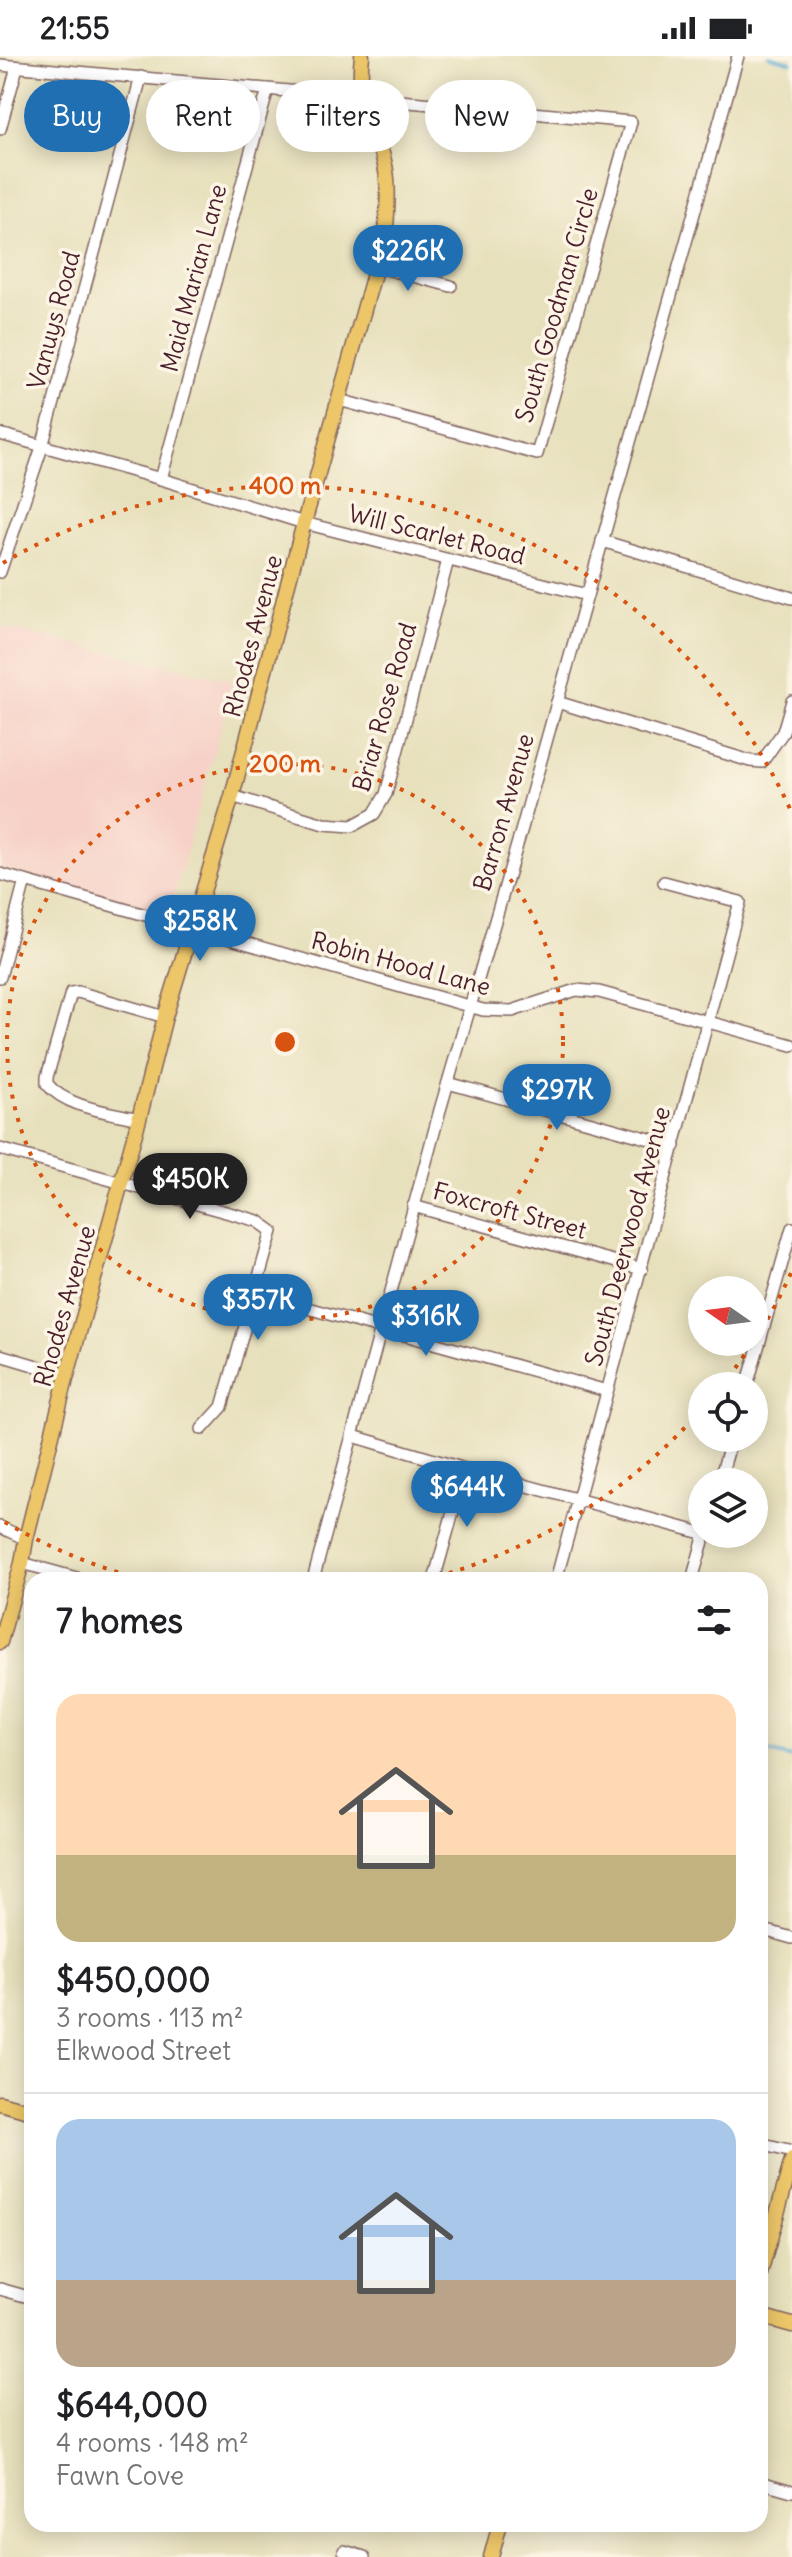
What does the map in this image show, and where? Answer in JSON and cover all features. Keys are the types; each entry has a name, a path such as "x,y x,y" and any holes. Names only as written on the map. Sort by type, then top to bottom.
{"main road":[{"name":"Rhodes Avenue","path":"361,80 362,56"},
{"name":"Rhodes Avenue","path":"0,1642 67,1375 190,928 232,796 386,231 388,195 381,152"},
{"path":"0,2103 24,2110"},
{"path":"768,2235 792,2160"},
{"path":"768,2318 792,2325"},
{"path":"491,2557 498,2532"}],"street":[{"name":"Barron Avenue","path":"315,1572 413,1206 738,56"},
{"path":"0,65 276,90"},
{"path":"0,129 17,67"},
{"name":"Vanuys Road","path":"0,572 42,447 141,77"},
{"name":"Maid Marian Lane","path":"161,479 268,89"},
{"name":"South Goodman Circle","path":"339,400 537,454 631,122 409,102"},
{"path":"375,266 451,286"},
{"name":"Will Scarlet Road","path":"0,434 304,523 587,595"},
{"path":"602,541 792,598"},
{"name":"Briar Rose Road","path":"232,796 324,824 352,826 374,814 386,794 448,560"},
{"path":"557,702 750,761 762,762 783,732 792,701"},
{"name":"Robin Hood Lane","path":"0,874 469,1006 497,1012 512,1011 576,990 599,992 792,1045"},
{"path":"0,977 25,881"},
{"name":"South Deerwood Avenue","path":"558,1572 740,902 664,882"},
{"path":"139,1119 81,1105 51,1089 47,1077 71,993 78,992 165,1017"},
{"path":"448,1083 675,1146"},
{"path":"0,1149 258,1221 272,1231 222,1407 202,1429"},
{"name":"Foxcroft Street","path":"413,1206 642,1269"},
{"path":"751,1372 792,1228"},
{"path":"253,1293 607,1391"},
{"path":"0,1355 67,1375"},
{"path":"353,1436 688,1530"},
{"path":"436,1572 465,1469"},
{"path":"0,1527 26,1539"},
{"path":"694,1572 700,1548"},
{"path":"22,1563 55,1572"},
{"path":"768,1931 792,1938"},
{"path":"768,2146 792,2152"},
{"path":"0,2289 24,2296"},
{"path":"768,2484 792,2491"},
{"path":"344,2551 364,2557"}],"shaded area":[{"path":"0,627 234,681 172,903 161,913 0,868"}],"waterway":[{"path":"769,56 792,62"},
{"path":"768,1752 792,1758"}]}
